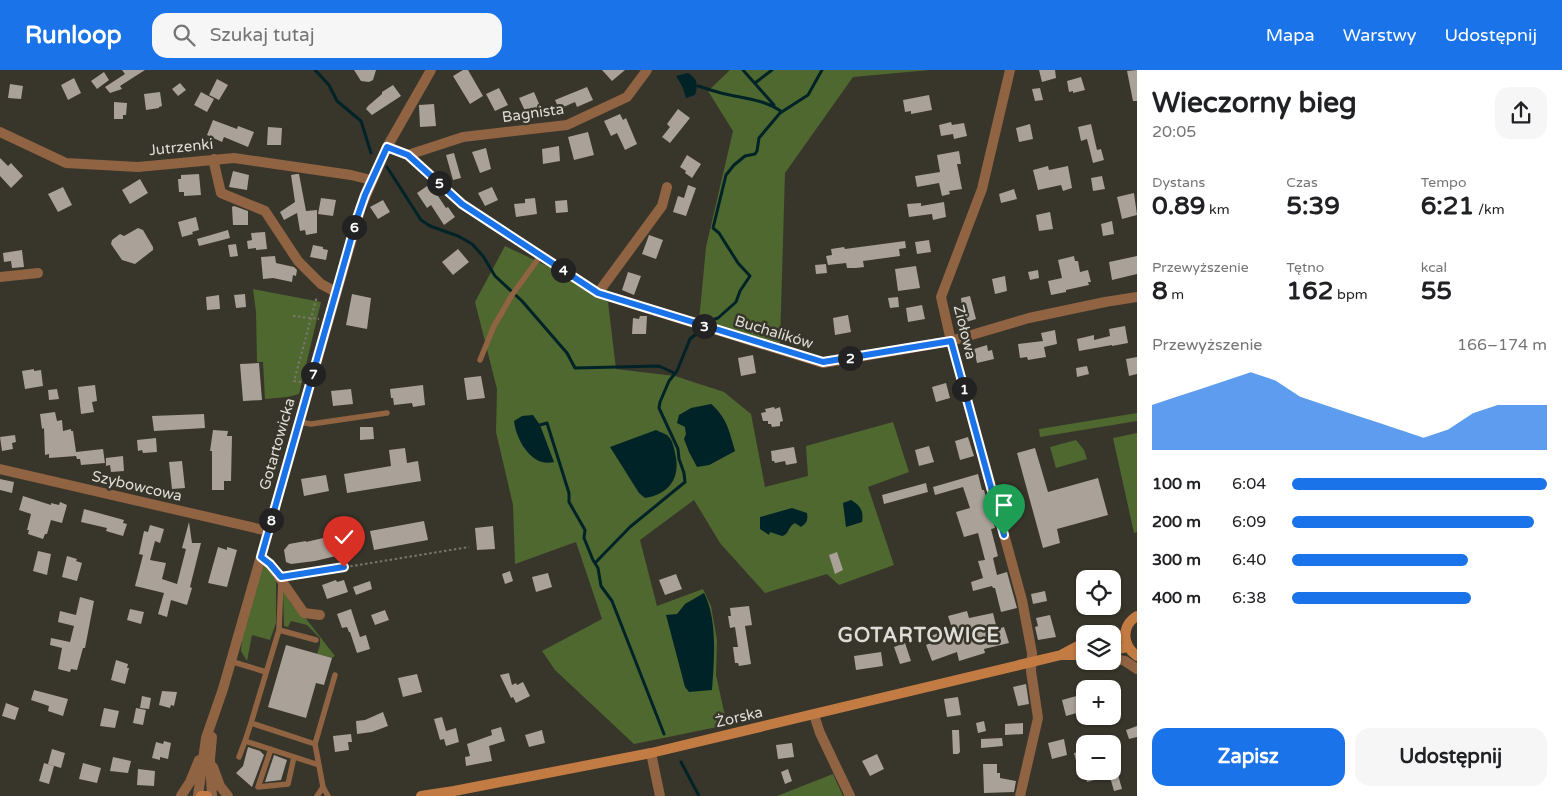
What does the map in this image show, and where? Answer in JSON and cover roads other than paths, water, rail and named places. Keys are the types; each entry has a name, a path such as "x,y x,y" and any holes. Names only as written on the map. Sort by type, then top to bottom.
{"main road":[{"path":"1137,616 1128,624 1125,634 1128,647 1137,656"},
{"path":"1121,635 1125,634"},
{"name":"Żorska","path":"1061,655 1076,647"},
{"path":"1121,651 1128,647"},
{"name":"Żorska","path":"421,796 454,794 651,753 1061,655 1076,655"},
{"path":"199,796 207,796"}],"street":[{"name":"Gotartowicka","path":"212,796 206,738 213,722 261,557 357,218 371,180 387,147 431,70"},
{"path":"634,88 637,70"},
{"name":"Bagnista","path":"408,155 463,136 567,125 628,97 646,70"},
{"name":"Ziołowa","path":"1010,70 982,189 941,297 951,341 1022,600 1030,640 1031,671 1038,718 1020,796"},
{"name":"Jutrzenki","path":"0,132 66,163 138,167 234,158 351,175 371,180"},
{"name":"Buchalików","path":"387,147 408,155 462,204 598,293 823,362 951,341 1029,318 1137,297"},
{"path":"214,159 221,193 265,211 298,261 321,284 336,292"},
{"path":"598,293 662,206 667,186"},
{"path":"0,277 38,273"},
{"name":"Szybowcowa","path":"0,470 268,531"},
{"path":"261,557 281,577 304,612 320,615"},
{"path":"1121,659 1137,670"},
{"path":"814,715 820,733 850,796"},
{"path":"651,753 660,796"},
{"name":"Gotartowicka","path":"199,796 207,754"},
{"path":"181,796 207,754"},
{"path":"207,754 220,786 228,796"}],"lane":[{"path":"480,360 494,326 513,293 541,255"},
{"path":"299,422 311,424 387,413"},
{"path":"239,757 279,630 281,577"},
{"path":"279,630 316,640"},
{"path":"230,662 266,672"},
{"path":"328,796 323,787 315,744 335,675"},
{"path":"251,723 315,744"},
{"path":"245,741 318,765"},
{"path":"271,749 258,787 288,784 294,757"},
{"path":"317,796 323,787"}],"water":[{"path":"688,73 695,80 697,88 695,95 686,98 676,76"},
{"path":"711,404 721,414 735,451 709,465 697,467 684,439 686,434 685,427 677,423 679,415 691,408"},
{"path":"533,415 540,425 554,462 546,463 532,457 526,451 518,436 514,421 522,416"},
{"path":"656,430 667,435 671,441 676,462 675,477 672,483 661,493 645,498 639,493 610,447"},
{"path":"851,500 861,509 862,522 846,527 843,503"},
{"path":"792,508 807,513 807,521 801,527 795,523 782,536 770,532 769,535 760,529 760,517"},
{"path":"704,593 713,628 712,690 689,692 685,687 666,615 677,614 685,604"}],"waterway":[{"path":"315,70 329,85 337,101 361,121 371,153"},
{"path":"743,70 774,105"},
{"path":"755,83 772,70"},
{"path":"704,319 712,320 718,318 736,302 740,291 750,276 738,263 719,233 713,228 726,175 745,156 755,154 759,138 780,113 808,95 822,70"},
{"path":"698,86 768,104 782,112"},
{"path":"387,167 421,220 430,226 458,236 472,244 483,256 495,276 522,301 567,353 575,368 659,366 674,373"},
{"path":"595,563 630,527 685,482 678,449 659,408 669,381 677,371 690,339 702,329"},
{"path":"540,425 547,423 569,493 569,502 585,530 584,538 598,568 601,586 612,601 664,734"},
{"path":"681,762 699,796"}],"district":[{"name":"GOTARTOWICE","path":"919,635"}]}
